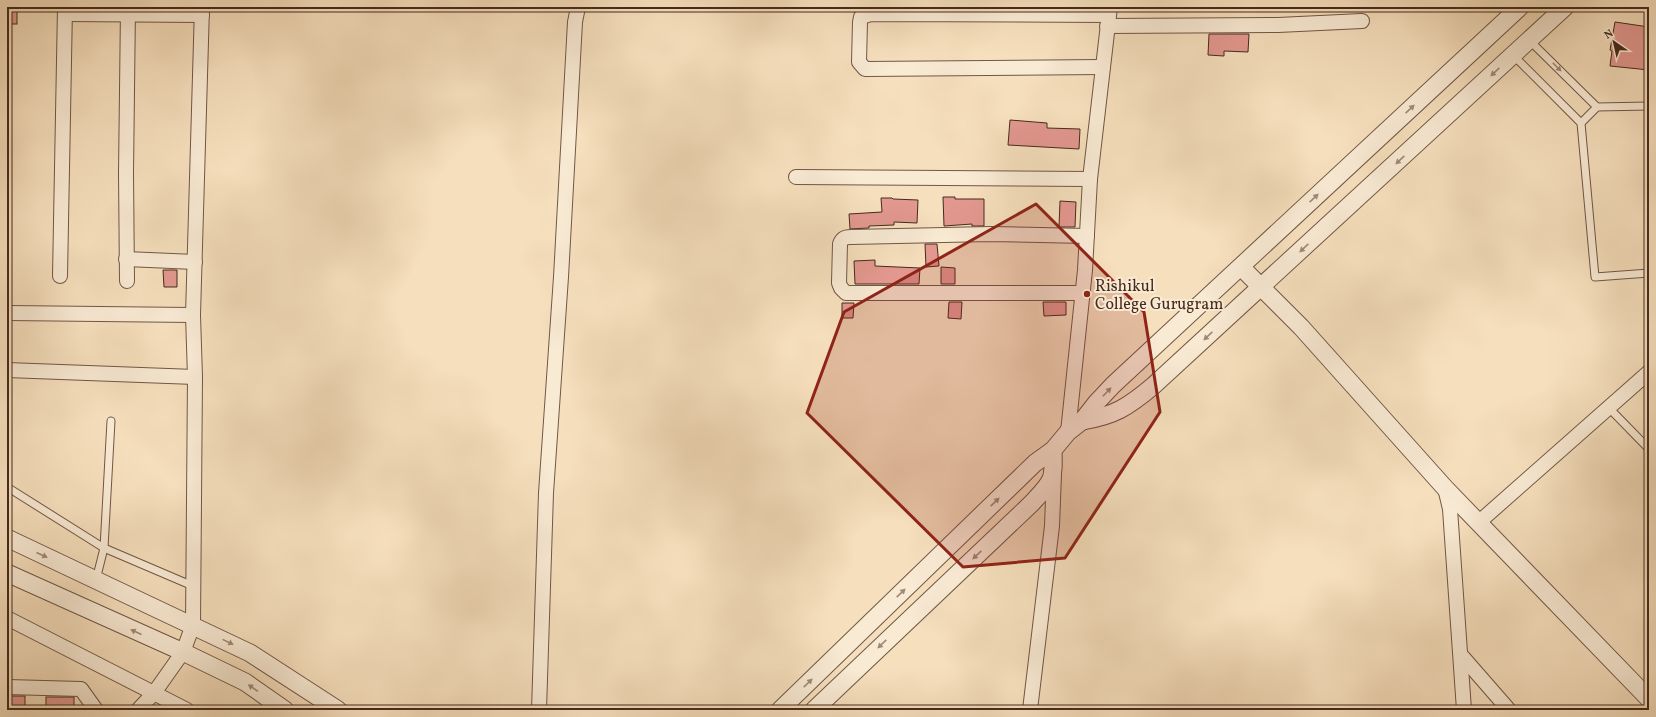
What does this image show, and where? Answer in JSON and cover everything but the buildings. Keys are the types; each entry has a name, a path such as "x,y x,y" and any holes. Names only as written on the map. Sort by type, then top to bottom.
{"street":[{"path":"538,710 546,493 562,277 575,22 578,7"},
{"path":"780,710 1035,463 1053,450 1068,432 1082,421 1113,385 1520,7"},
{"path":"1082,421 1102,418 1115,413 1139,398 1565,7"},
{"path":"60,276 65,10 202,11 193,315 195,377 193,625 183,652 154,693 138,710"},
{"path":"127,282 128,10"},
{"path":"1102,67 864,69 859,62 860,22 861,17 871,14 1109,16 1278,25 1362,21"},
{"path":"1068,432 1083,293 1090,179 1109,16"},
{"path":"796,177 1090,179"},
{"path":"1083,293 846,293 839,284 840,244 845,238 851,237 990,234 1087,236"},
{"path":"126,259 195,262"},
{"path":"1241,267 1301,327 1478,523 1649,699"},
{"path":"7,313 193,315"},
{"path":"7,370 195,377"},
{"path":"1478,523 1649,372"},
{"path":"1030,710 1052,526 1054,474 1053,450"},
{"path":"814,710 1032,503 1049,486 1054,474"},
{"path":"1445,488 1450,509 1464,710"},
{"path":"7,538 250,653 338,710"},
{"path":"7,573 183,652 245,682 285,710"},
{"path":"7,618 187,710"},
{"path":"1461,655 1509,710"},
{"path":"7,687 81,689 96,710"}],"lane":[{"path":"1529,40 1598,107"},
{"path":"1513,55 1581,122 1595,277 1649,273"},
{"path":"1581,122 1598,107 1649,106"},
{"path":"1609,408 1649,449"},
{"path":"96,580 104,548 110,421"},
{"path":"7,487 104,548 193,586"}],"highlighted area":[{"path":"1036,204 1144,312 1160,412 1065,558 963,567 807,413 844,312"}],"place":[{"name":"Rishikul College Gurugram","path":"1087,294"}]}
